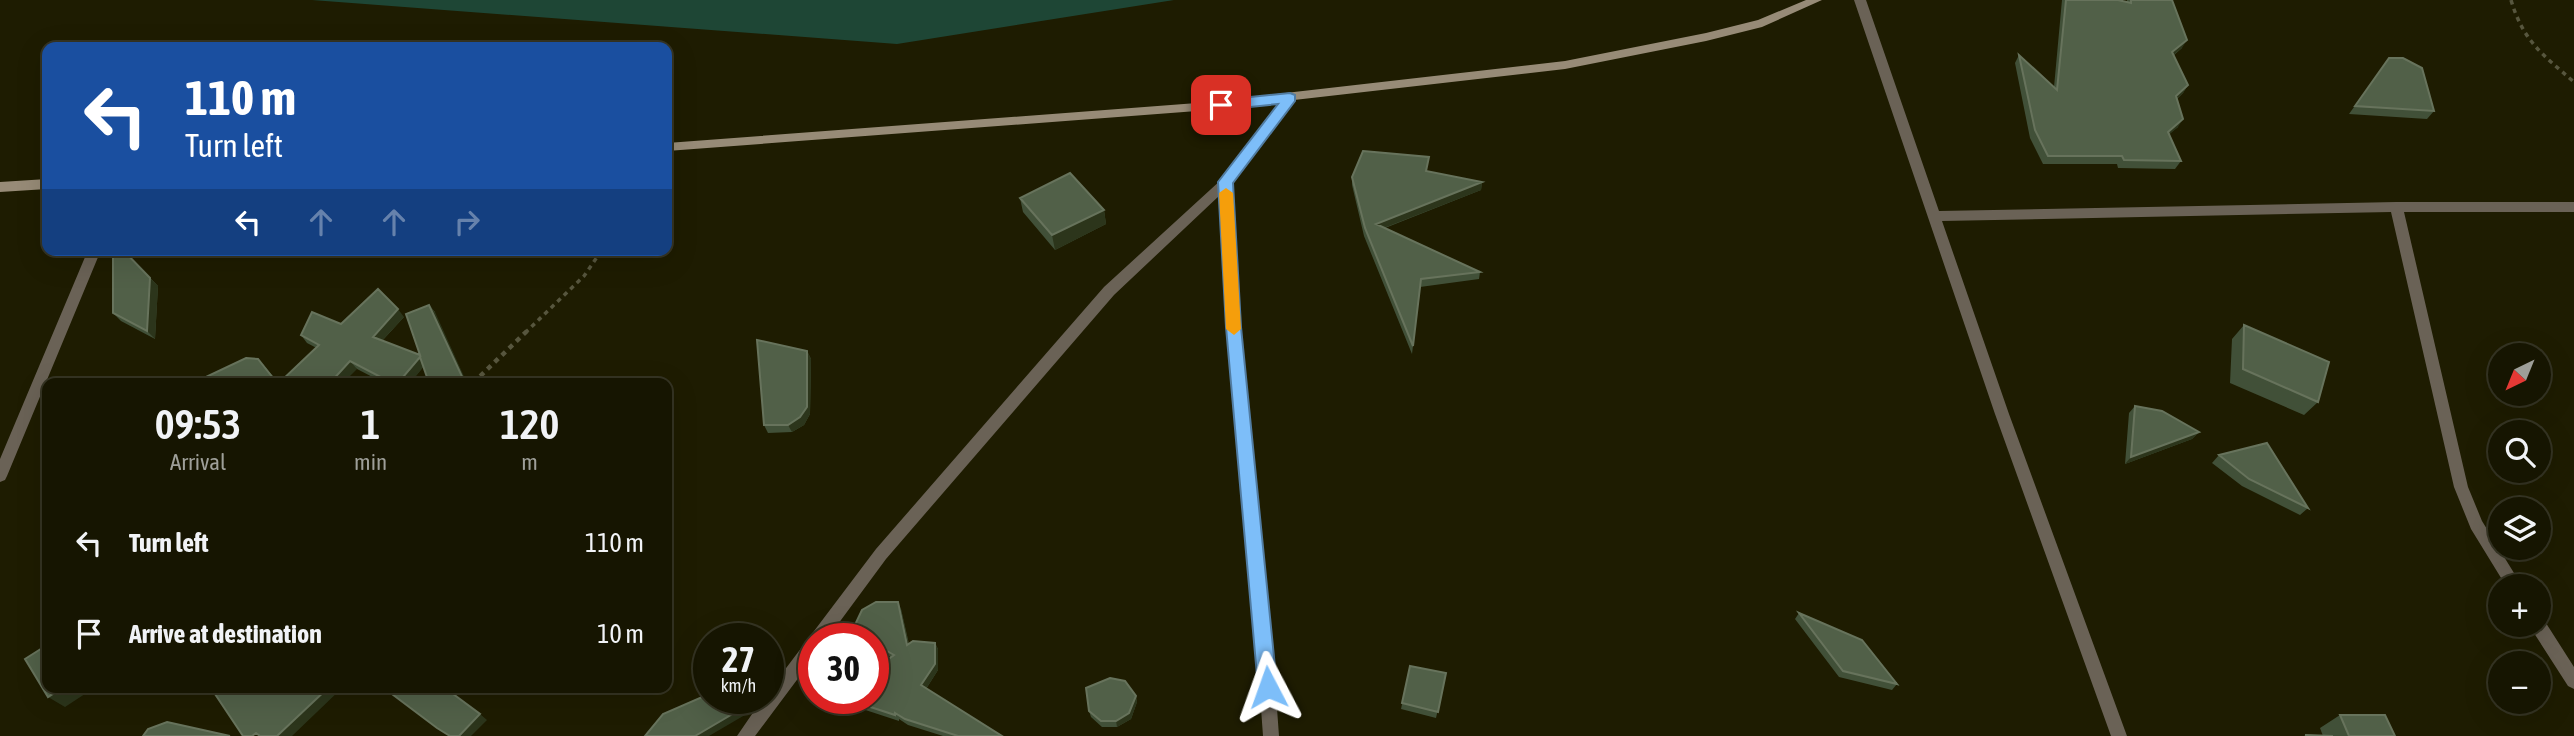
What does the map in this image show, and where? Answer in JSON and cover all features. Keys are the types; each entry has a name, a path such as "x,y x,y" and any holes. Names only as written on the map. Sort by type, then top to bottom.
{"main road":[{"path":"672,147 1197,107 1565,65 1762,23 1816,0"},
{"path":"0,187 42,184"}],"street":[{"path":"1860,0 2011,439 2119,736"},
{"path":"829,623 881,554 1109,292 1226,182 1290,98"},
{"path":"1226,182 1233,327 1264,639 1270,736"},
{"path":"1936,216 2396,207 2574,207"},
{"path":"2396,207 2461,487 2476,524 2507,574"},
{"path":"0,476 92,256"},
{"path":"2546,637 2574,681"},
{"path":"745,736 798,665"}],"path":[{"path":"2511,0 2518,25 2539,51 2574,82"},
{"path":"478,378 584,276 599,256"}],"shaded area":[{"path":"312,0 1174,0 897,44"}],"building":[{"path":"2066,0 2118,0 2131,3 2131,0 2172,0 2187,40 2172,52 2188,85 2176,96 2183,119 2168,132 2181,161 2124,160 2122,156 2048,156 2035,130 2019,55 2057,90"},
{"path":"2389,58 2403,58 2422,68 2434,111 2355,106"},
{"path":"1363,151 1429,157 1426,171 1482,182 1376,224 1480,272 1421,279 1413,346 1365,228 1352,177"},
{"path":"1070,173 1104,210 1052,235 1020,198"},
{"path":"113,256 129,256 150,278 147,331 113,313"},
{"path":"378,289 398,309 373,337 420,355 406,314 429,305 463,378 427,378 420,357 402,378 382,378 350,361 335,378 284,378 319,345 301,335 312,312 341,324"},
{"path":"2244,325 2329,362 2318,402 2243,369"},
{"path":"757,340 807,351 807,407 800,417 788,425 764,425"},
{"path":"246,358 258,359 273,378 212,378 208,376"},
{"path":"2135,406 2162,411 2199,432 2131,457"},
{"path":"2267,443 2308,508 2249,479 2219,455"},
{"path":"876,602 898,602 907,645 913,641 935,643 935,664 921,685 1002,736 958,736 889,713 889,659 894,655 889,652 889,623 856,623 862,610"},
{"path":"1799,613 1862,640 1897,684 1843,671"},
{"path":"42,648 42,687 25,659"},
{"path":"1410,666 1446,673 1438,712 1402,703"},
{"path":"1110,678 1125,681 1136,696 1129,713 1116,721 1101,721 1089,711 1086,688"},
{"path":"214,693 323,693 277,736 260,736 256,733 243,736"},
{"path":"391,693 452,693 480,714 459,736 450,736"},
{"path":"693,701 693,714 732,714 695,736 645,736 663,714"},
{"path":"2340,715 2385,715 2395,736 2349,736"},
{"path":"167,722 230,736 143,736 148,729"}],"slow traffic":[{"path":"1226,193 1234,329"}],"route":[{"path":"1221,105 1290,98 1226,182 1233,327 1268,687"}]}
